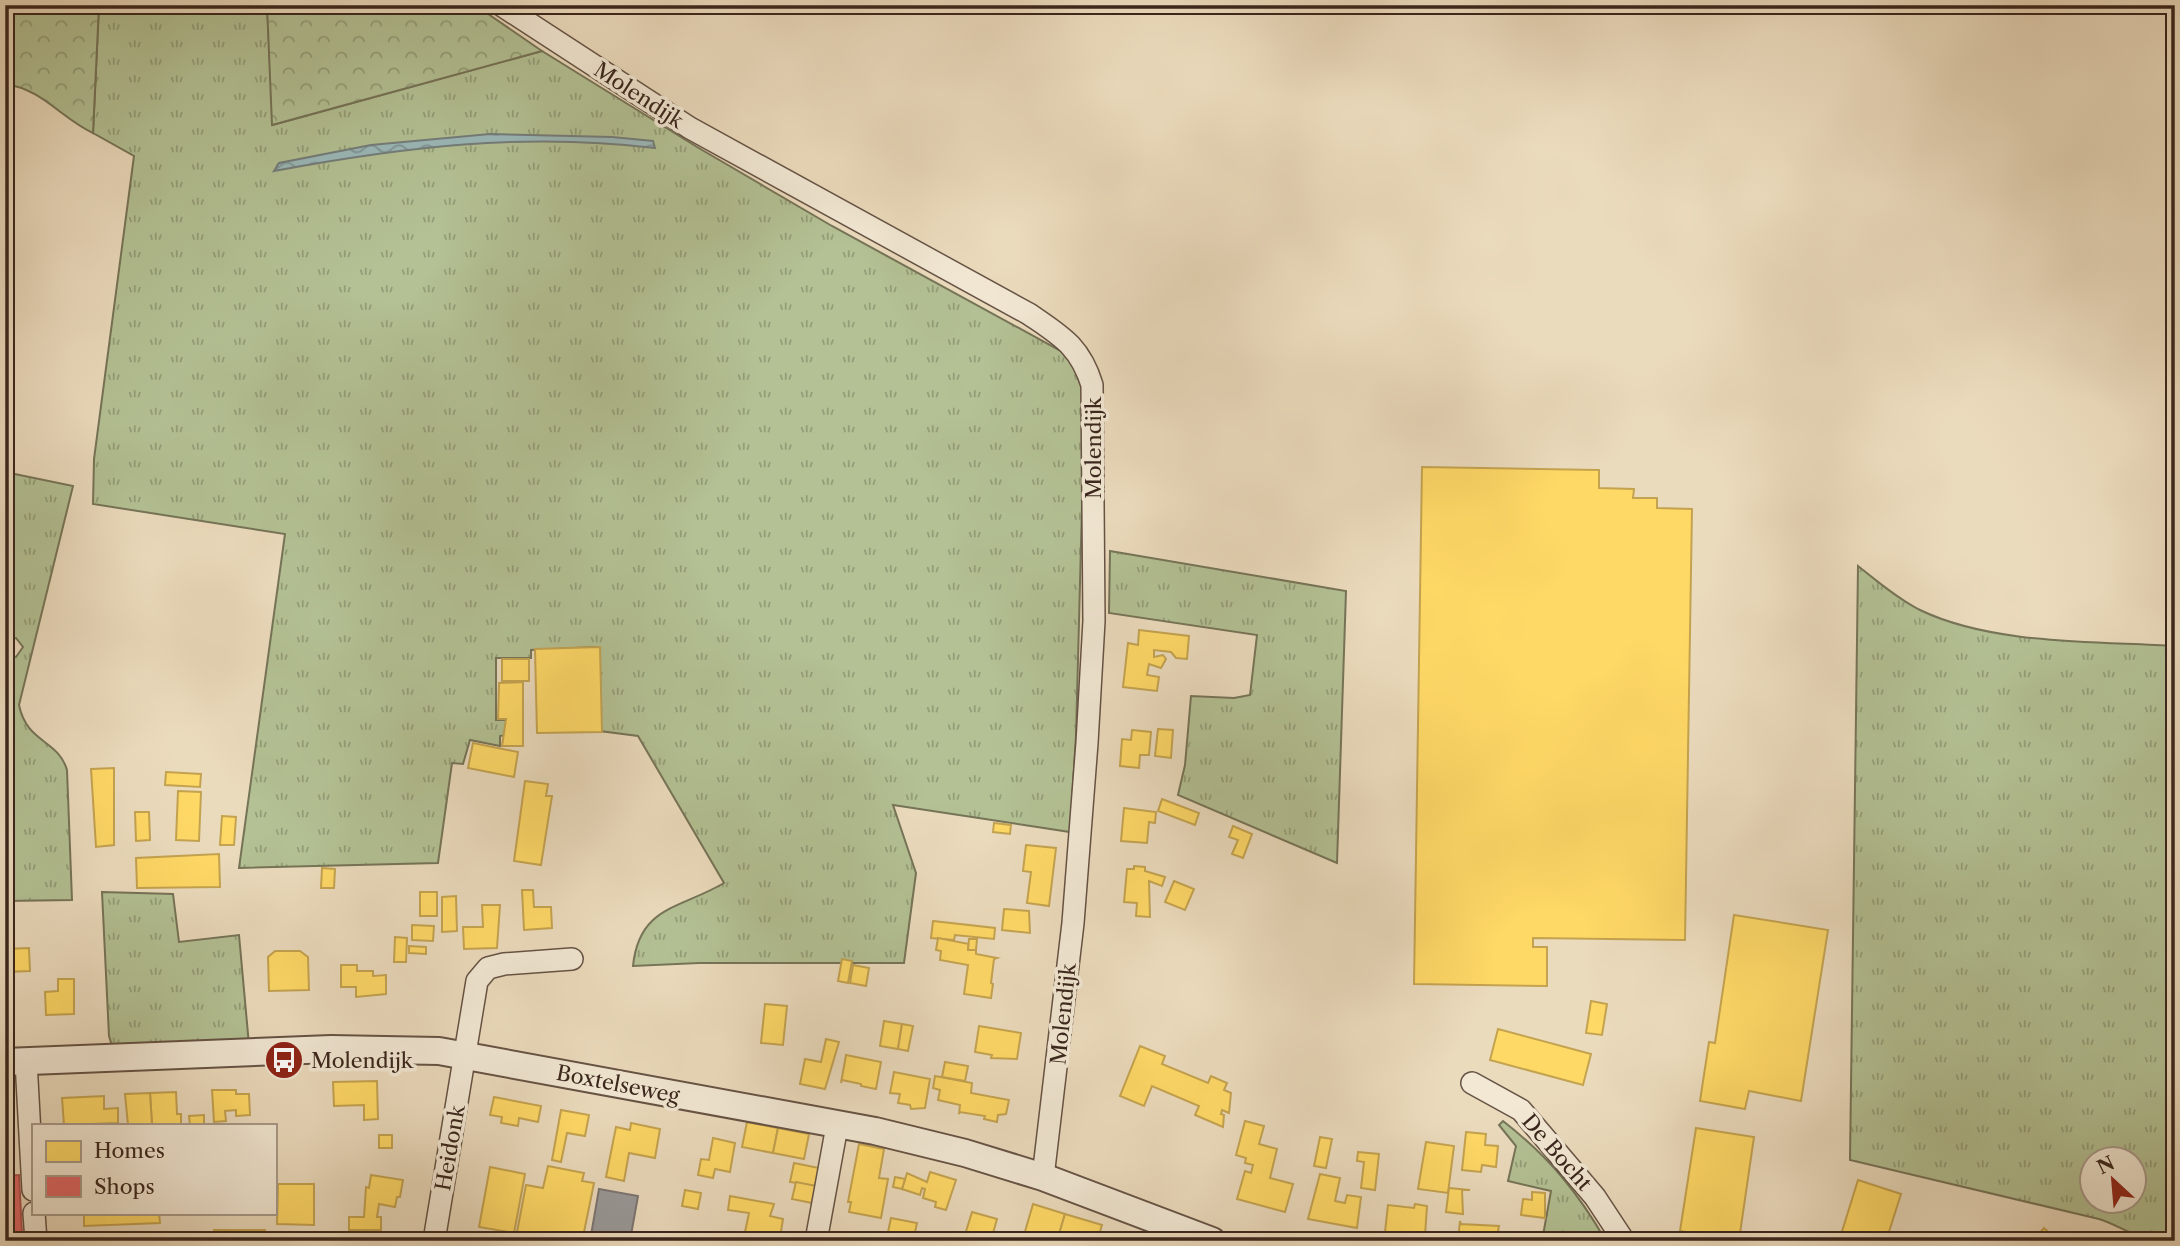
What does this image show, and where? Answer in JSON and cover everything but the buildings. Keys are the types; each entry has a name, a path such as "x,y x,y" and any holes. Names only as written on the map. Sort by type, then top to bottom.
{"street":[{"name":"Molendijk","path":"501,5 690,128 1029,314 1069,342 1084,361 1093,385 1094,621 1073,923 1043,1177"},
{"name":"Heidonk","path":"434,1241 477,981 488,968 504,964 572,959"},
{"name":"Boxtelseweg","path":"16,1061 331,1049 439,1051 466,1055 875,1131 965,1153 1043,1177 1212,1241"},
{"path":"16,1061 32,1182"},
{"name":"De Bocht","path":"1472,1083 1521,1110 1579,1177 1624,1241"},
{"path":"816,1241 837,1126"},
{"path":"34,1214 36,1241"}],"green space":[{"path":"5,5 11,8 99,5 93,133 41,98 5,84"},
{"path":"99,5 267,5 273,125 542,51 697,147 832,226 1061,351 1075,364 1085,392 1076,736 1070,832 893,805 916,873 904,963 699,963 633,966 637,946 653,920 677,905 724,883 638,736 600,731 596,647 531,650 531,658 496,658 496,720 506,720 506,735 500,736 500,746 470,740 463,764 452,763 438,863 239,868 285,534 93,504 94,459 134,156 93,133"},
{"path":"267,5 475,5 542,51 272,125"},
{"path":"5,472 73,486 19,705 29,727 57,752 67,770 72,900 5,901 5,655 16,657 23,647 16,638 5,640"},
{"path":"1110,551 1346,591 1337,863 1178,795 1185,765 1191,696 1234,698 1250,695 1257,635 1109,613"},
{"path":"1858,566 1920,610 1979,630 2078,642 2175,646 2175,1223 2163,1241 2138,1236 2099,1219 1850,1160"},
{"path":"102,892 173,894 179,942 239,935 249,1045 113,1049 109,1036"},
{"path":"1503,1121 1561,1176 1606,1241 1542,1241 1551,1191 1508,1181 1516,1146 1499,1125"}],"water":[{"path":"490,134 612,137 653,141 655,148 558,141 464,144 370,155 274,171 279,163 371,145"}],"place":[{"name":"Molendijk","path":"284,1060"}]}
